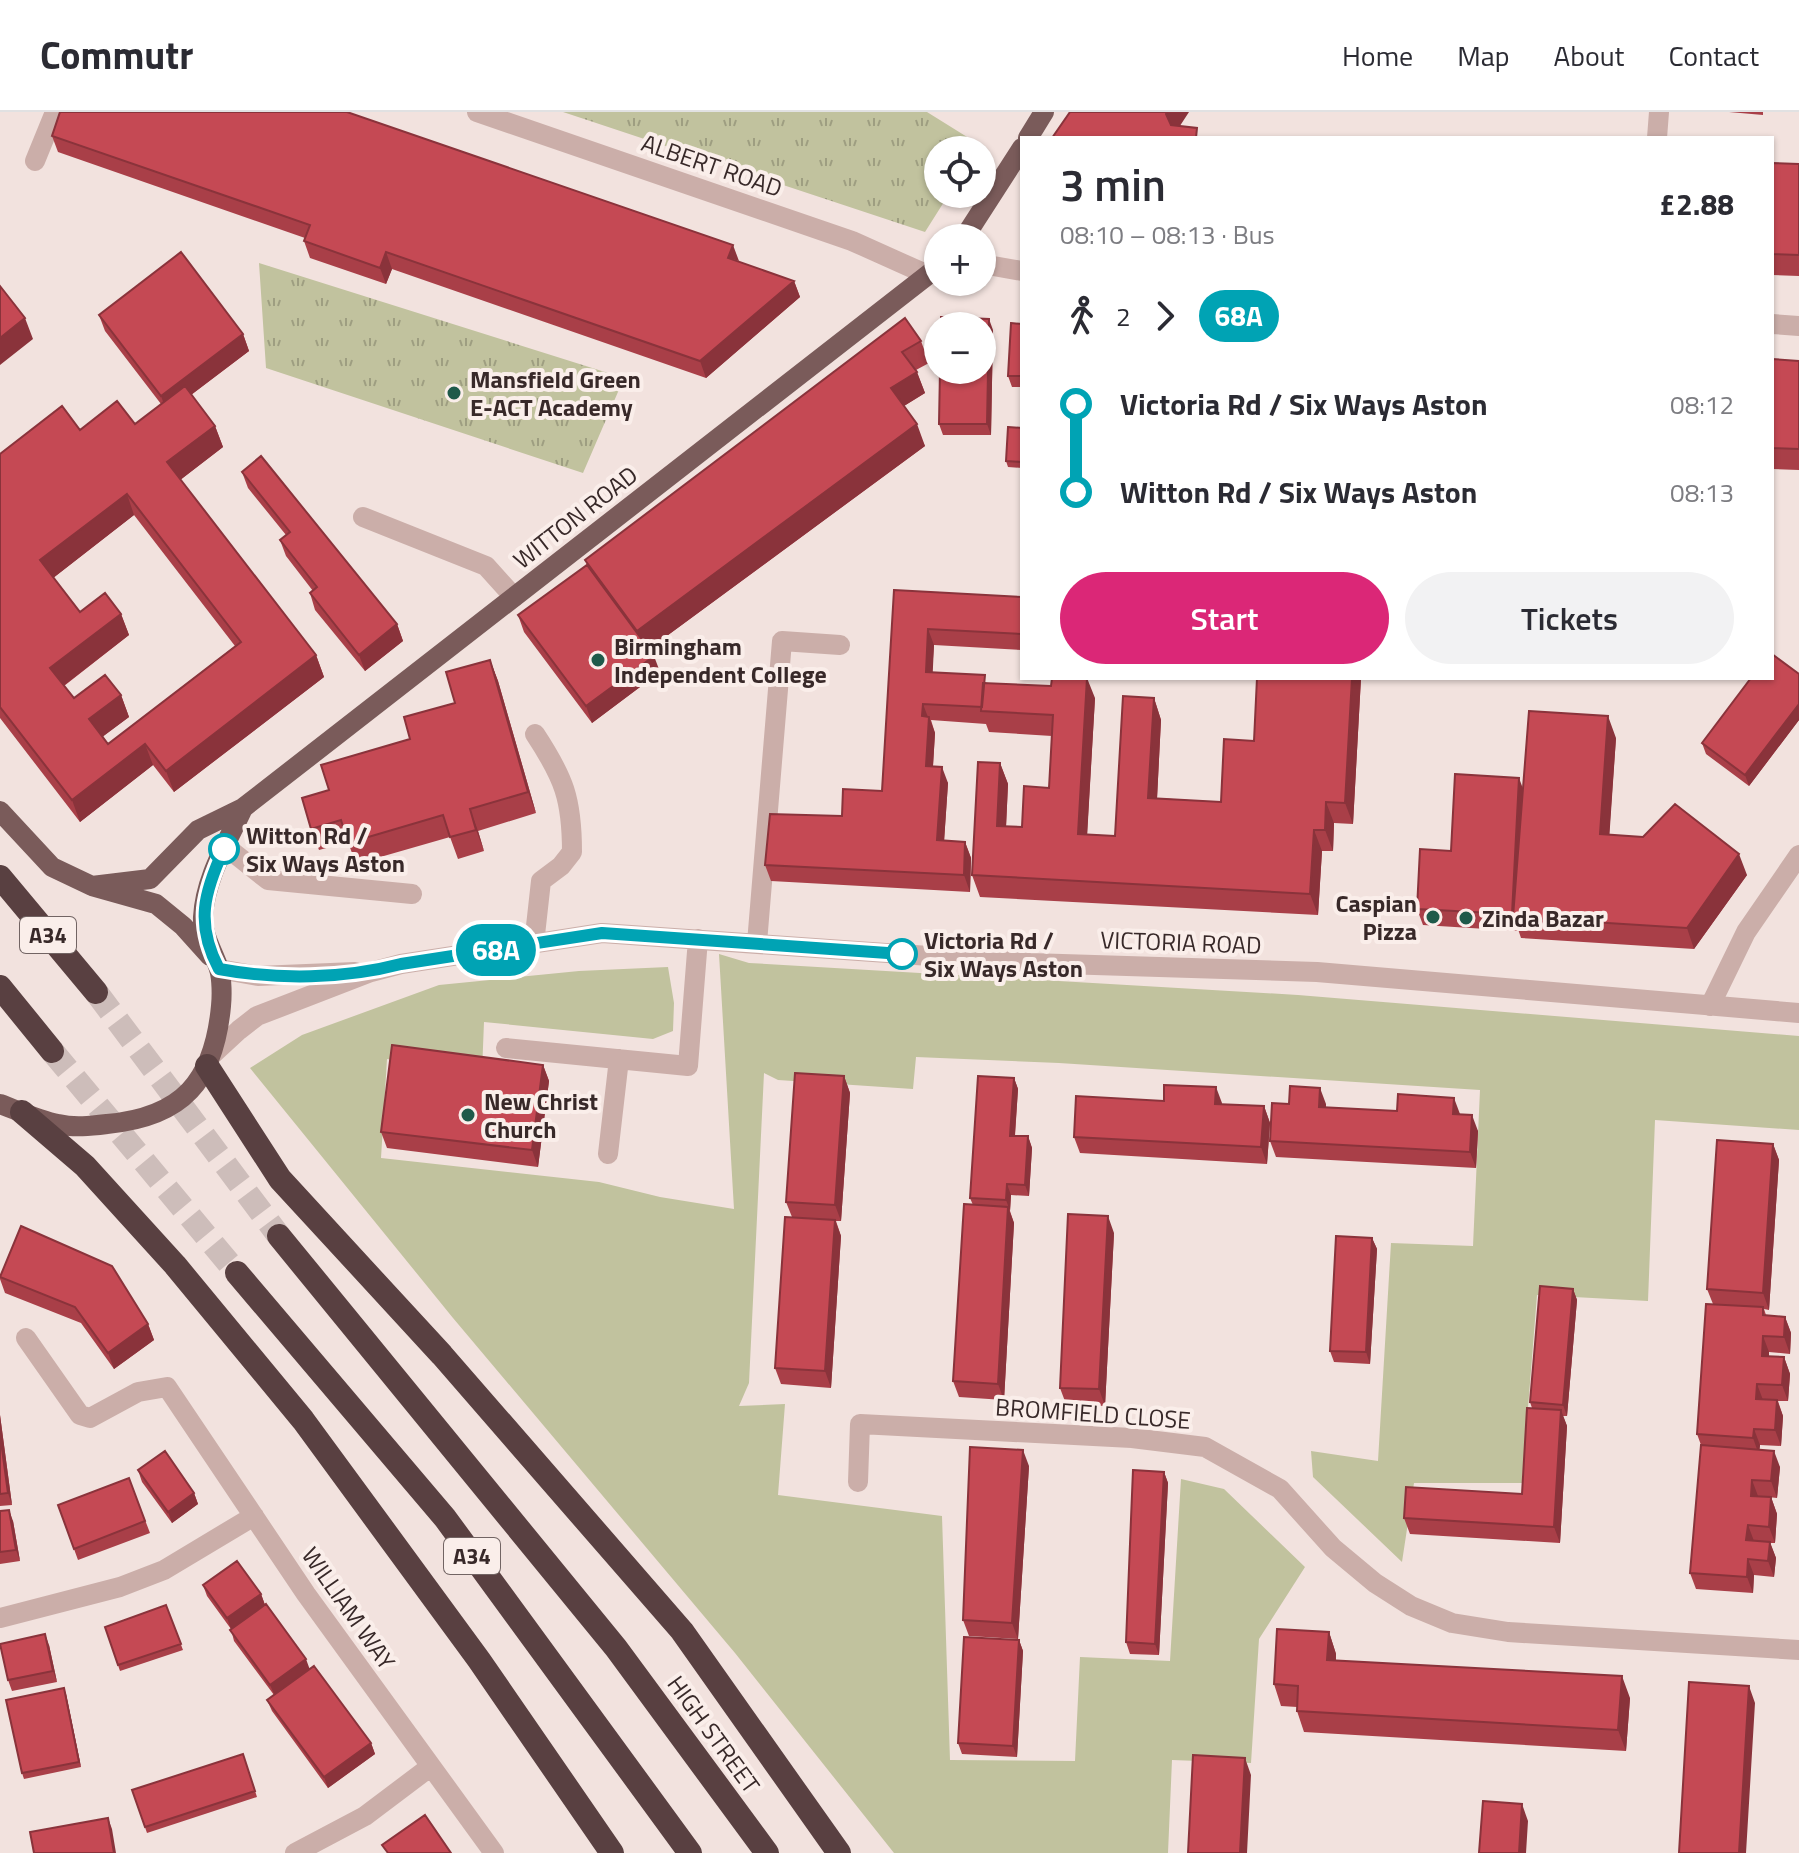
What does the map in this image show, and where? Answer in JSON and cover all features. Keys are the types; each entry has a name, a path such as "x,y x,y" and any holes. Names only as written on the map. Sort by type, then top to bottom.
{"highway":[{"name":"A34","path":"0,877 96,992"},
{"path":"0,987 52,1051"},
{"path":"210,1060 280,1179 442,1355 682,1631 839,1853"},
{"path":"11,1108 85,1166 175,1265 303,1420 479,1660 612,1853"},
{"name":"HIGH STREET","path":"279,1236 616,1648 767,1853"},
{"name":"A34","path":"237,1273 445,1518 690,1853"}],"main road":[{"path":"1029,136 1044,112"},
{"path":"973,224 1020,151"},
{"name":"WITTON ROAD","path":"92,886 150,879 198,830 243,808 924,278"},
{"name":"WITTON ROAD","path":"210,1060 221,1004 217,966 203,922 211,877 243,808"},
{"path":"0,811 52,867 92,886 156,904 183,926 217,966"},
{"path":"11,1108 59,1125 85,1126 151,1117 194,1089 210,1060"}],"street":[{"path":"35,161 55,112"},
{"name":"ALBERT ROAD","path":"477,112 924,268"},
{"path":"1657,136 1659,112"},
{"path":"996,266 1020,271"},
{"path":"1774,324 1799,326"},
{"path":"363,517 486,566 514,597"},
{"path":"757,943 782,641 840,645"},
{"path":"534,944 541,881 561,866 572,852 570,805 564,781 535,734"},
{"path":"225,846 268,880 412,894"},
{"path":"1710,1006 1746,932 1799,855"},
{"name":"VICTORIA ROAD","path":"210,1060 257,1016 371,972 401,964 602,933 1030,963 1317,972 1799,1013"},
{"path":"506,1048 688,1066 698,939"},
{"name":"VICTORIA ROAD","path":"217,966 258,976 371,972"},
{"path":"608,1154 619,1059"},
{"name":"WILLIAM WAY","path":"26,1338 80,1415 90,1418 138,1392 167,1387 430,1767 494,1853"},
{"name":"BROMFIELD CLOSE","path":"858,1482 860,1424 1132,1438 1205,1447 1280,1489 1333,1548 1375,1583 1411,1606 1452,1623 1508,1632 1799,1650"},
{"path":"0,1618 120,1587 164,1570 254,1516"},
{"path":"295,1853 365,1816 430,1767"}],"green space":[{"path":"563,112 927,112 966,136 924,136 924,208 940,208 930,224 924,224 924,232"},
{"path":"259,263 624,378 583,473 266,368"},
{"path":"719,954 749,963 1298,995 1799,1036 1799,1130 1655,1120 1648,1301 1537,1295 1522,1483 1414,1483 1402,1562 1313,1477 1311,1451 1378,1461 1391,1243 1473,1246 1480,1090 916,1057 913,1089 778,1080 764,1073 749,1383 739,1406 785,1404 778,1495 942,1516 950,1760 1075,1761 1080,1657 1170,1661 1181,1479 1224,1489 1305,1567 1259,1639 1251,1763 1172,1760 1168,1853 894,1853 735,1653 453,1318 250,1068 302,1035 439,985 579,971 668,967 674,1003 673,1031 653,1039 484,1022 482,1072 387,1059 381,1158 599,1182 660,1197 734,1209"}],"building":[{"path":"60,112 347,112 733,245 728,258 794,281 700,361 386,252 380,268 304,241 310,225 52,136"},
{"path":"1070,112 1167,112 1171,125 1197,128 1196,136 1053,136"},
{"path":"1774,163 1799,164 1799,255 1774,254"},
{"path":"181,252 243,334 161,396 99,315"},
{"path":"0,286 25,318 0,338"},
{"path":"905,318 921,341 902,352 917,372 891,388 917,424 637,631 585,560"},
{"path":"1011,323 1020,324 1020,376 1008,376"},
{"path":"1774,359 1799,361 1799,449 1774,448"},
{"path":"940,384 988,384 987,424 939,424"},
{"path":"185,386 215,426 167,462 316,655 166,771 145,744 72,800 0,707 0,454 62,406 80,430 117,401 135,424","holes":["127,494 241,642 108,744 89,719 121,695 105,675 74,698 50,668 121,614 105,593 80,612 40,560"]},
{"path":"1008,427 1020,428 1020,462 1006,461"},
{"path":"261,456 397,624 359,655 310,593 317,587 280,540 290,532 242,472"},
{"name":"Birmingham Independent College","path":"587,565 654,656 586,706 518,615"},
{"path":"894,590 1020,597 1020,634 928,629 926,672 985,675 982,707 923,704 922,716 929,717 926,766 942,767 937,840 965,842 964,875 765,865 770,814 842,816 843,789 882,791"},
{"path":"1774,655 1799,674 1799,704 1745,775 1702,743 1749,680 1774,680"},
{"path":"490,660 528,792 470,809 476,830 450,837 443,815 348,843 341,820 311,829 302,798 329,790 321,765 410,739 404,717 455,703 446,672"},
{"path":"1052,680 1087,680 1078,834 1115,836 1123,696 1154,698 1148,798 1221,802 1224,739 1254,741 1257,680 1352,680 1345,803 1326,802 1325,830 1314,830 1310,894 972,875 978,762 1000,763 997,826 1022,827 1024,786 1049,788 1053,715 981,711 983,683 1051,686"},
{"path":"1529,711 1608,716 1600,834 1643,837 1675,804 1739,854 1687,928 1513,917"},
{"path":"1455,774 1519,778 1512,914 1417,909 1420,849 1451,851"},
{"name":"New Christ Church","path":"392,1045 543,1065 532,1150 381,1132"},
{"path":"795,1073 844,1076 835,1205 786,1202"},
{"path":"978,1076 1014,1078 1010,1136 1028,1136 1025,1185 1007,1184 1006,1200 970,1198"},
{"path":"1164,1085 1216,1087 1215,1104 1264,1106 1261,1147 1074,1137 1076,1096 1164,1101"},
{"path":"1290,1086 1320,1088 1319,1107 1397,1111 1398,1094 1454,1098 1453,1114 1472,1115 1470,1152 1270,1141 1272,1103 1289,1104"},
{"path":"1717,1140 1773,1144 1763,1293 1707,1289"},
{"path":"964,1204 1008,1207 998,1384 953,1381"},
{"path":"1068,1214 1108,1216 1099,1389 1060,1388"},
{"path":"785,1217 835,1220 825,1371 775,1368"},
{"path":"21,1226 112,1266 148,1324 108,1353 75,1307 0,1277"},
{"path":"1336,1236 1372,1238 1366,1352 1330,1351"},
{"path":"1540,1286 1573,1289 1563,1405 1530,1402"},
{"path":"1706,1304 1763,1307 1763,1315 1785,1317 1784,1337 1763,1336 1762,1356 1784,1357 1782,1385 1757,1384 1756,1399 1777,1400 1775,1430 1754,1429 1753,1438 1697,1434"},
{"path":"1527,1408 1561,1410 1554,1527 1404,1518 1406,1487 1522,1494"},
{"path":"0,1434 8,1493 0,1494"},
{"path":"1701,1445 1774,1451 1771,1481 1752,1480 1751,1496 1771,1497 1769,1527 1748,1525 1746,1540 1770,1542 1768,1561 1748,1559 1747,1577 1690,1573"},
{"path":"970,1447 1023,1450 1012,1623 963,1620"},
{"path":"165,1451 194,1493 168,1512 138,1470"},
{"path":"1133,1470 1164,1472 1155,1644 1126,1642"},
{"path":"129,1478 145,1521 74,1549 58,1505"},
{"path":"9,1510 16,1550 0,1552 0,1511"},
{"path":"237,1561 261,1594 227,1618 203,1585"},
{"path":"266,1604 306,1659 270,1685 230,1630"},
{"path":"166,1605 181,1644 118,1665 105,1627"},
{"path":"1277,1629 1329,1632 1327,1660 1622,1676 1618,1730 1297,1711 1298,1686 1274,1684"},
{"path":"45,1634 53,1671 8,1680 0,1644"},
{"path":"964,1637 1019,1640 1013,1746 958,1743"},
{"path":"314,1666 371,1743 324,1777 267,1700"},
{"path":"1689,1682 1749,1686 1739,1853 1679,1853"},
{"path":"64,1688 79,1762 22,1773 6,1700"},
{"path":"243,1754 255,1791 145,1827 132,1790"},
{"path":"1193,1755 1245,1758 1240,1853 1188,1853"},
{"path":"1483,1801 1522,1804 1519,1853 1479,1853"},
{"path":"425,1815 451,1853 388,1853 382,1845"},
{"path":"108,1818 114,1853 34,1853 30,1832"}],"tunnel":[{"path":"96,992 279,1236"},
{"path":"52,1051 237,1273"}],"bus line":[{"name":"68A","path":"224,849 211,877 204,902 203,922 219,969 258,976 371,972 401,964 602,933 902,954"}],"place":[{"name":"Mansfield Green E-ACT Academy","path":"454,393"},
{"name":"Birmingham Independent College","path":"598,660"},
{"name":"Witton Rd / Six Ways Aston","path":"224,849"},
{"name":"Caspian Pizza","path":"1433,917"},
{"name":"Zinda Bazar","path":"1466,918"},
{"name":"Victoria Rd / Six Ways Aston","path":"902,954"},
{"name":"New Christ Church","path":"468,1115"}]}
